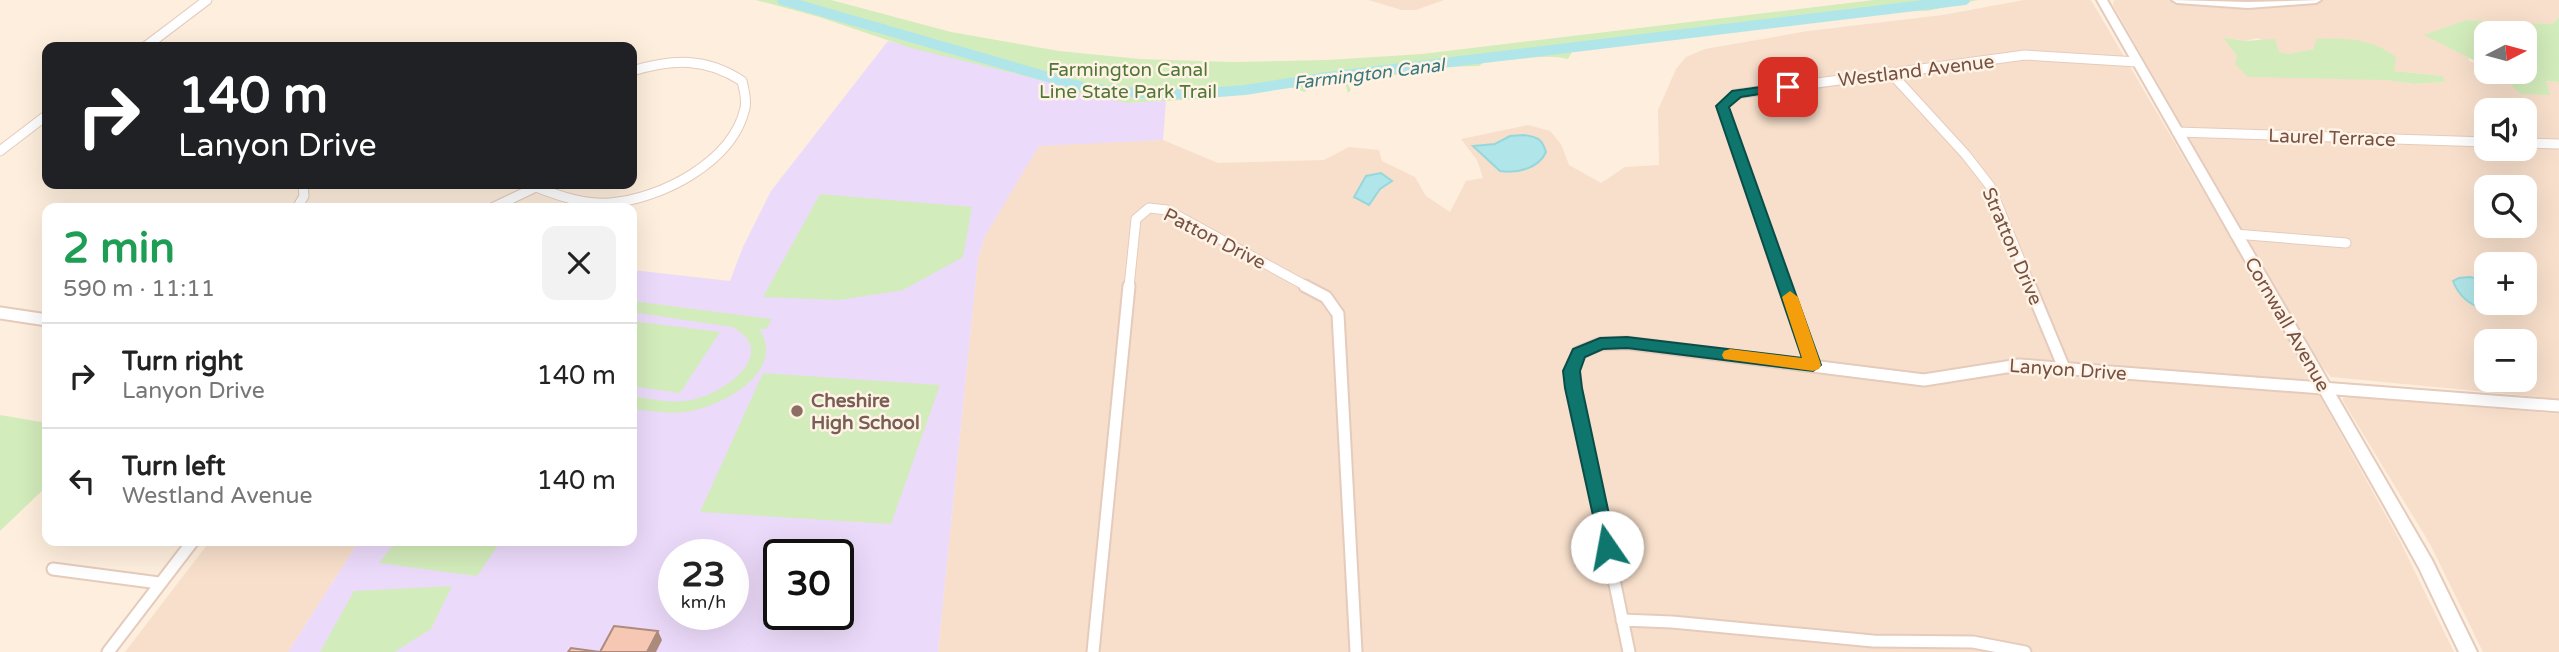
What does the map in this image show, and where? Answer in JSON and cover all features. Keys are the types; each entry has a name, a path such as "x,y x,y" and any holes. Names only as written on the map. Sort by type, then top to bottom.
{"street":[{"path":"152,42 207,0"},
{"name":"Cornwall Avenue","path":"2102,0 2426,565 2468,652"},
{"path":"2177,0 2248,5 2316,0"},
{"name":"Westland Avenue","path":"1813,365 1723,106 1737,94 2025,55 2137,62"},
{"path":"543,189 565,198 609,203 660,193 701,168 733,135 746,107 742,81 724,68 697,61 659,63 637,70"},
{"name":"Stratton Drive","path":"1890,72 1966,155 1990,186 2064,368"},
{"path":"0,151 42,118"},
{"path":"34,124 42,125"},
{"name":"Laurel Terrace","path":"2177,132 2474,142"},
{"path":"2537,143 2559,144"},
{"path":"502,203 530,189"},
{"name":"Patton Drive","path":"1093,652 1136,219 1149,208 1167,210 1326,297 1338,314 1356,652"},
{"path":"2235,234 2346,243"},
{"path":"0,313 42,319"},
{"name":"Lanyon Drive","path":"1629,652 1572,371 1578,354 1600,344 1627,343 1924,380 1953,377 2002,365 2559,406"},
{"path":"108,652 188,546"},
{"path":"52,569 159,583"},
{"path":"1622,620 1672,622 1873,641 1973,642 2025,652"}],"shaded area":[{"path":"1368,0 1444,0 1416,10 1402,10"},
{"path":"2024,0 2091,0 2261,290 2400,541 2454,652 938,652 978,258 985,236 1039,145 1163,140 1218,163 1324,160 1349,147 1379,150 1382,161 1415,177 1426,196 1450,212 1466,181 1483,178 1477,160 1461,139 1528,125 1550,131 1561,144 1569,165 1601,183 1625,167 1659,165 1658,110 1676,69 1686,57 1705,49 1808,31 1943,15"},
{"path":"2114,0 2559,0 2559,17 2552,24 2538,23 2538,21 2466,20 2469,61 2474,63 2474,84 2510,84 2520,94 2549,94 2545,81 2559,82 2559,399 2486,392 2537,392 2537,329 2474,329 2474,391 2331,377 2320,364 2113,5","holes":["2224,37 2244,41 2258,38 2279,52 2288,54 2315,49 2316,39 2394,71 2443,76 2445,82 2414,84 2237,56"]},
{"name":"Cheshire High School","path":"888,41 1053,83 1078,93 1128,103 1166,101 1163,140 1039,146 985,236 978,258 938,652 288,652 356,546 637,546 637,271 730,281 743,247 771,191"},
{"path":"2343,398 2559,414 2559,652 2483,652 2430,544 2343,401"},
{"path":"206,546 356,546 288,652 125,652"}],"green space":[{"name":"Farmington Canal Line State Park Trail","path":"756,0 831,0 951,32 1059,51 1140,59 1232,62 1422,54 1874,0 1978,0 1927,11 1902,10 1704,32 1682,39 1599,47 1572,52 1568,59 1548,57 1487,60 1479,66 1440,67 1417,73 1349,79 1346,81 1351,90 1348,93 1345,83 1310,85 1305,92 1289,87 1201,99 1127,103 1078,93 1053,83 911,48 819,17"},
{"path":"2559,17 2559,82 2546,81 2550,95 2520,94 2510,84 2538,84 2538,23 2552,24"},
{"path":"2466,20 2488,21 2474,21 2474,60 2424,35"},
{"path":"2223,37 2244,41 2275,39 2279,52 2288,54 2314,49 2316,39 2337,38 2368,43 2396,57 2394,71 2443,76 2445,82 2414,84 2387,80 2248,77 2235,64 2237,56"},
{"path":"820,194 972,207 963,257 903,290 839,300 763,297"},
{"path":"637,302 772,319 766,329 759,329 766,344 765,358 759,371 735,393 691,411 676,413 637,410 637,397 661,401 691,400 731,382 749,360 751,349 746,337 732,327 637,313"},
{"path":"637,322 720,332 680,393 637,387"},
{"path":"763,373 940,385 891,524 700,512"},
{"path":"0,415 42,422 42,491 0,531"},
{"path":"392,546 498,546 477,576 379,563"},
{"path":"452,586 431,629 394,652 320,652 354,591"}],"water":[{"path":"1524,135 1539,139 1546,152 1533,166 1520,171 1500,171 1473,146 1495,144 1510,136"},
{"path":"1381,173 1392,181 1380,189 1369,205 1354,197 1366,176"},
{"path":"2459,278 2474,278 2474,305 2459,292 2453,281"}],"building":[{"path":"614,626 658,631 647,652 600,652"},
{"path":"571,648 600,652 568,652"}],"waterway":[{"name":"Farmington Canal","path":"782,0 1086,88 1150,94 1245,90 1327,77 1965,0"}],"slow traffic":[{"path":"1730,355 1813,365 1790,297"}],"place":[{"name":"Cheshire High School","path":"797,411"}],"route":[{"path":"1607,547 1574,388 1573,362 1578,354 1588,347 1612,342 1813,365 1723,106 1737,94 1788,87"}]}
